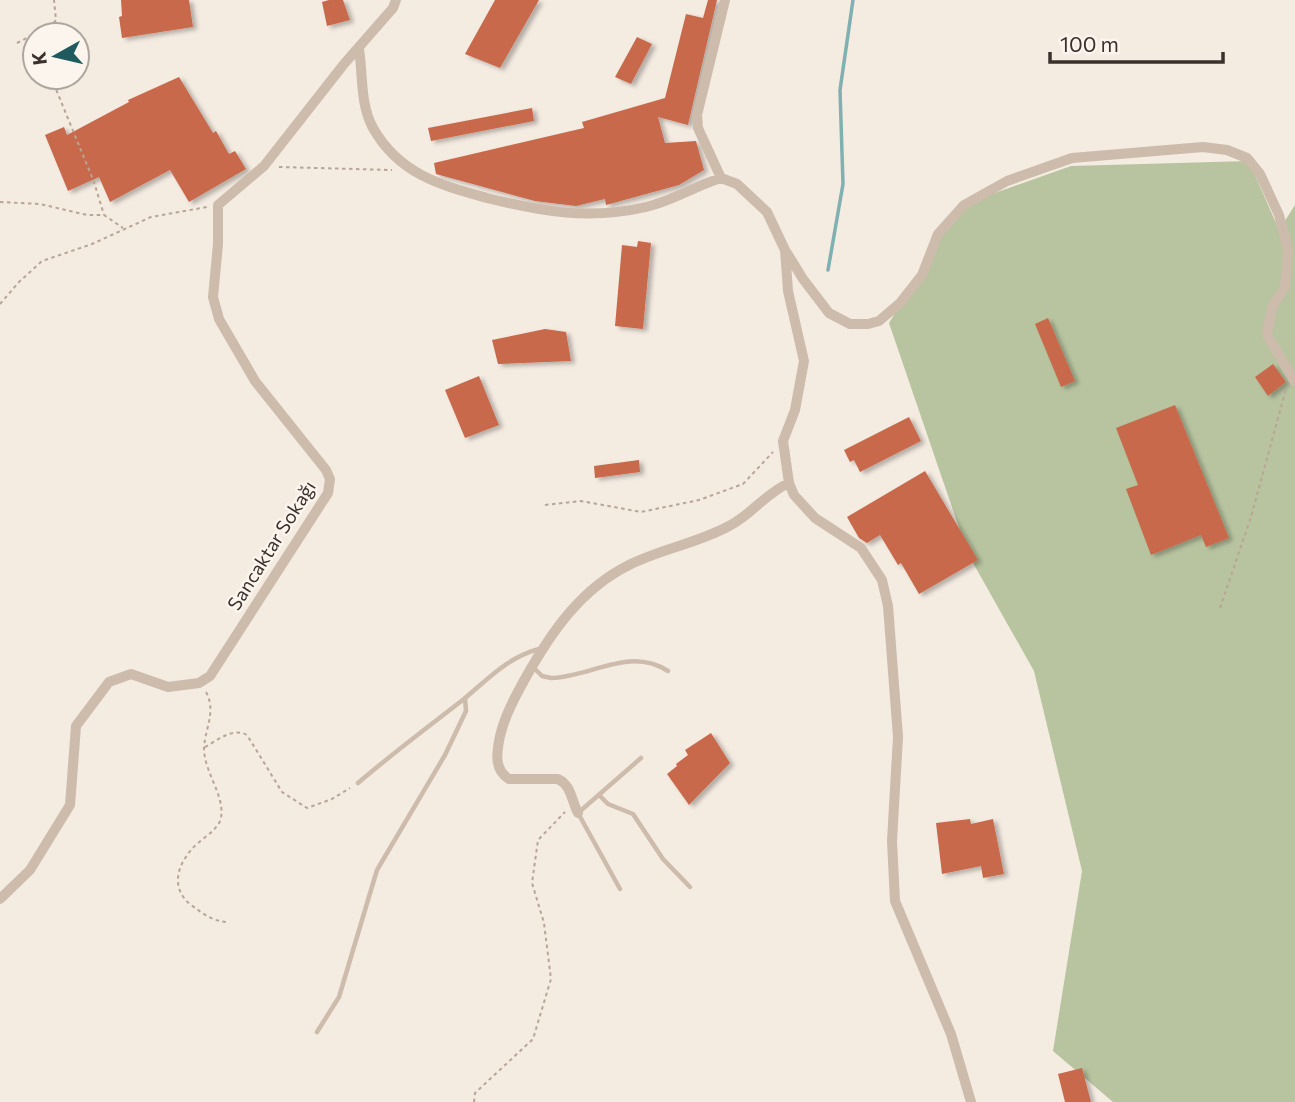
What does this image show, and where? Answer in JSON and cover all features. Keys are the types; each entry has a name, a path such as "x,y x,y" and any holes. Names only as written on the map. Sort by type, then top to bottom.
{"street":[{"path":"218,205 264,166 344,64 393,8 396,0"},
{"path":"721,178 698,128 697,115 725,0"},
{"path":"359,49 367,115 380,138 414,172 441,186 522,207 572,215 646,207 721,178 737,184 767,212 785,250 803,279 829,313 850,324 879,321 900,303 922,275 938,234 964,205 1007,181 1072,158 1203,147 1227,150 1247,158 1260,174 1279,215 1288,250 1285,287 1272,307 1267,335 1292,378"},
{"name":"Sancaktar Sokağı","path":"199,683 210,676 323,502 330,484 326,470 255,381 219,319 213,297 218,244 218,205"},
{"path":"785,250 788,291 804,361 795,410 783,441 789,483 794,495 815,518 861,548 881,580 888,606 898,737 892,841 895,901 951,1034 971,1102"},
{"path":"575,808 563,781 509,779 504,776 498,764 497,749 502,729 518,691 542,648 577,603 609,577 663,550 729,526 745,517 777,488 789,483"},
{"path":"0,899 30,870 70,805 76,726 109,682 131,674 168,687 199,683"}],"lane":[{"path":"358,783 407,741 513,659 542,648"},
{"path":"532,666 542,676 551,678 628,662 652,664 668,671"},
{"path":"317,1032 339,997 377,870 445,755 466,711 465,698"},
{"path":"620,889 575,808 599,795 641,758"},
{"path":"599,795 608,804 633,814 663,859 690,887"}],"path":[{"path":"54,0 54,21"},
{"path":"17,43 21,41"},
{"path":"57,91 94,182 104,215"},
{"path":"264,166 414,172"},
{"path":"0,202 40,204 87,215 104,215 125,229"},
{"path":"0,304 42,261 92,244 152,217 218,205"},
{"path":"1220,608 1251,517 1292,378"},
{"path":"545,505 581,501 641,512 699,500 743,484 783,441"},
{"path":"199,683 208,695 211,707 204,747 221,817 219,825 192,849 180,867 177,883 183,898 192,905 213,920 229,922"},
{"path":"204,747 233,732 243,732 282,792 307,808 332,799 358,783"},
{"path":"474,1102 475,1093 533,1039 551,979 544,923 532,883 538,840 575,808"}],"green space":[{"path":"1249,161 1279,230 1295,205 1295,1102 1113,1102 1053,1051 1082,871 1034,671 968,554 889,323 961,205 1071,166"}],"building":[{"path":"121,0 189,0 193,27 122,38 119,17 122,16"},
{"path":"343,0 350,20 327,26 322,2"},
{"path":"495,0 539,0 500,68 465,54"},
{"path":"708,0 717,0 688,125 658,117 665,143 696,141 704,170 679,185 606,205 605,199 576,206 535,201 436,174 434,163 584,128 582,122 665,98 686,14 703,18"},
{"path":"637,37 652,44 631,84 615,77"},
{"path":"179,77 213,133 216,131 229,154 235,151 246,169 189,202 170,170 110,202 99,177 68,191 45,135 64,127 67,135 129,102 128,100"},
{"path":"532,108 534,121 431,141 428,128"},
{"path":"638,241 651,243 643,329 615,326 622,245 637,247"},
{"path":"1048,318 1075,381 1061,387 1035,324"},
{"path":"545,329 566,332 571,361 498,364 492,340"},
{"path":"1273,364 1286,382 1268,396 1255,377"},
{"path":"479,376 499,425 465,438 445,390"},
{"path":"1175,405 1229,538 1206,547 1201,535 1151,555 1126,489 1138,485 1116,428"},
{"path":"909,417 921,441 860,472 854,460 850,462 844,450"},
{"path":"639,460 640,472 595,478 594,466"},
{"path":"925,471 978,560 919,594 880,535 867,543 859,538 847,517"},
{"path":"711,733 730,763 689,805 667,774 688,755 685,750"},
{"path":"970,819 971,824 993,819 1004,874 983,878 981,866 942,874 936,823"},
{"path":"1082,1068 1091,1102 1065,1102 1058,1074"}],"waterway":[{"path":"828,270 843,184 840,90 853,0"}]}
